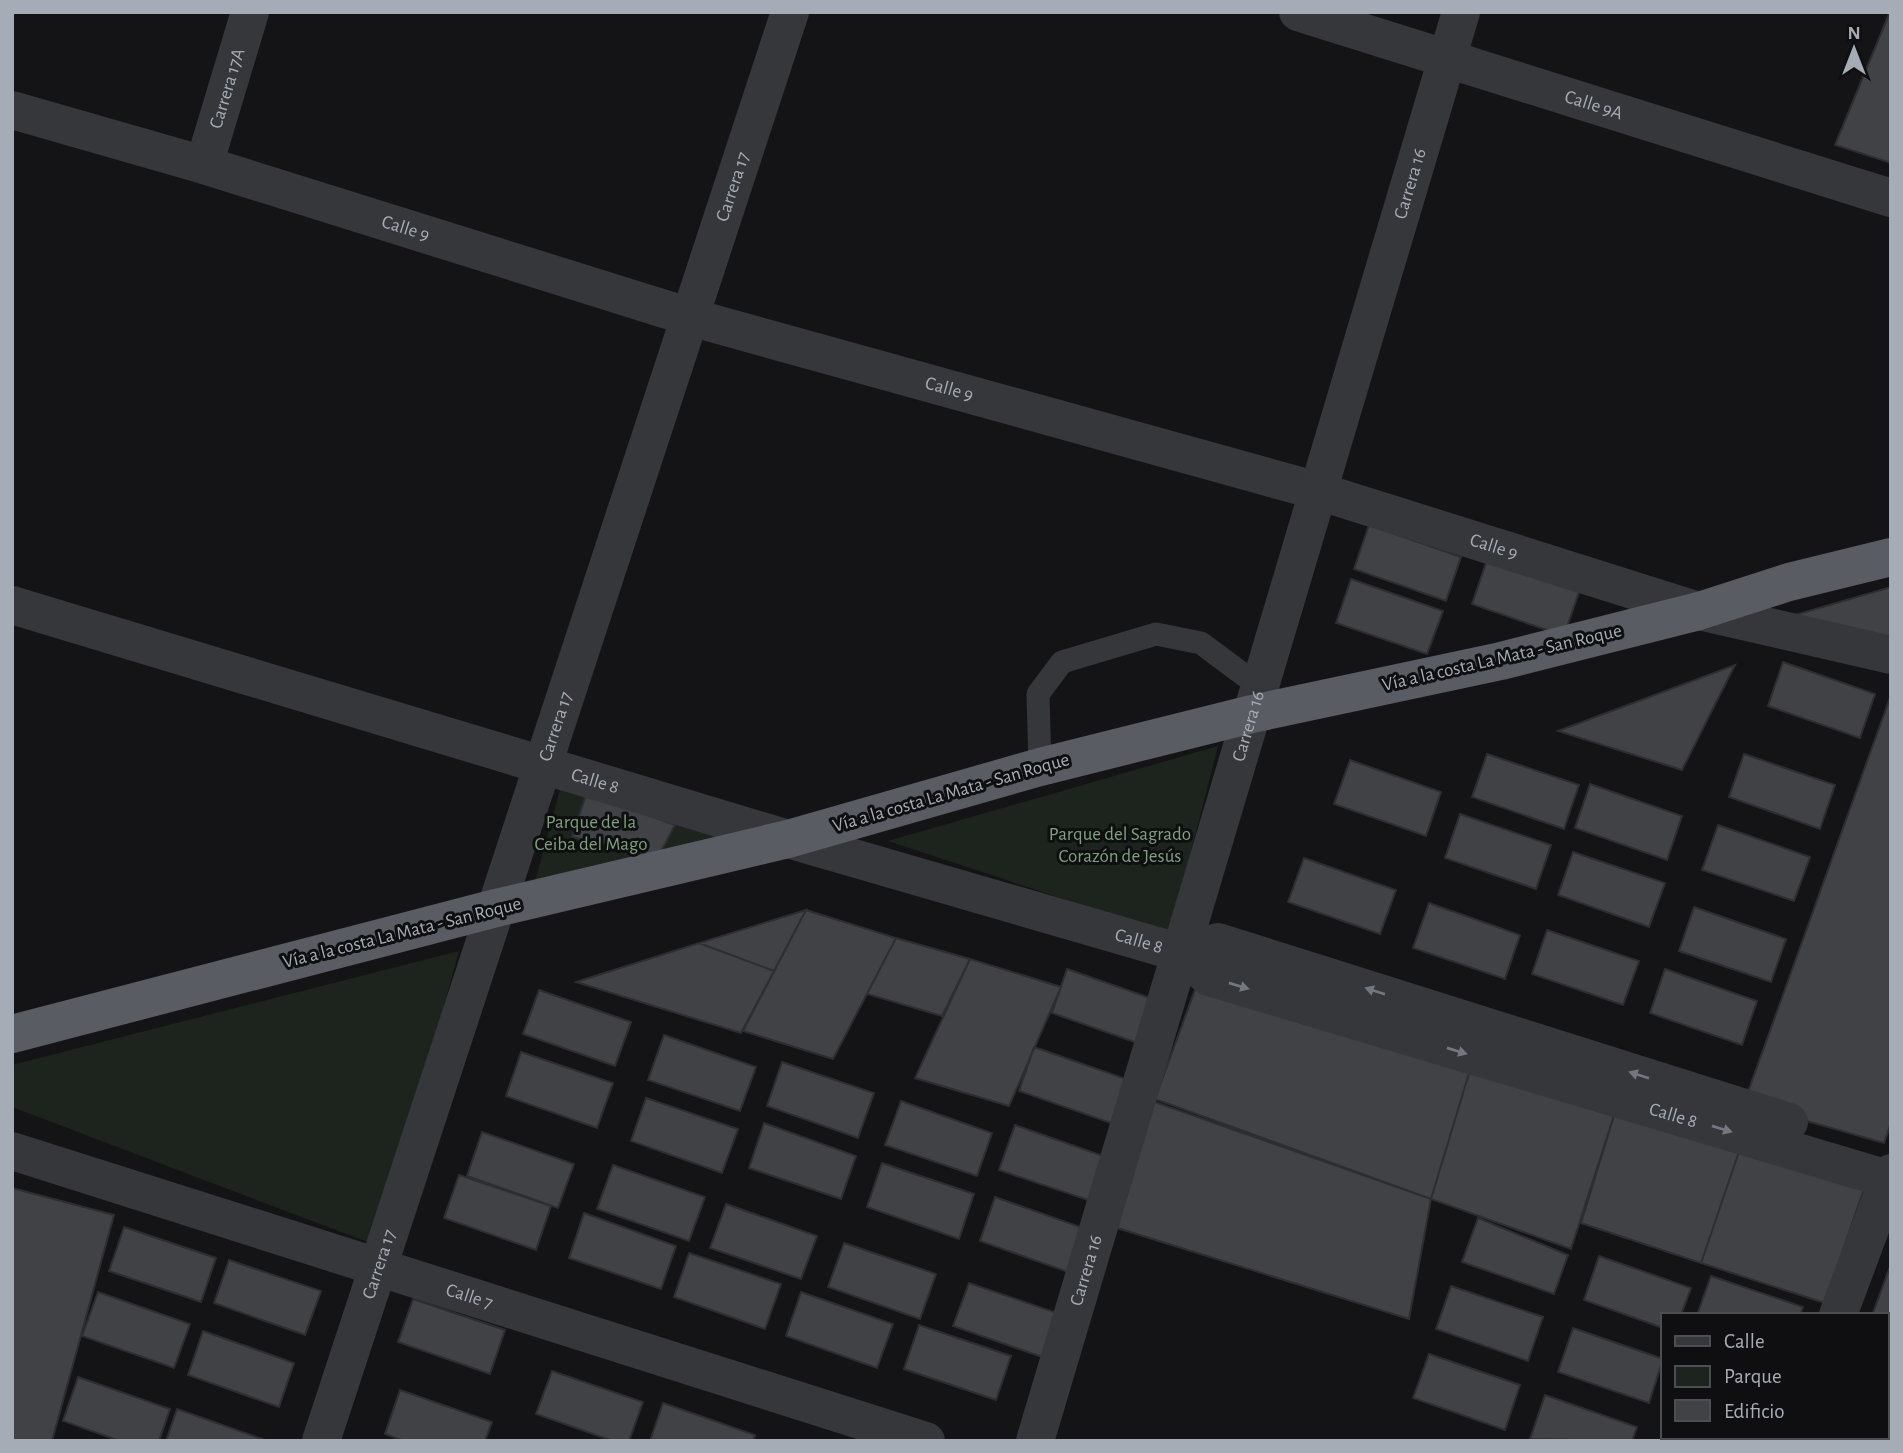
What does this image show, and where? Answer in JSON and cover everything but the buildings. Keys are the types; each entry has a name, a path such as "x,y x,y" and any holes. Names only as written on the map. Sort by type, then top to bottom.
{"highway":[{"name":"Vía a la costa La Mata - San Roque","path":"12,1034 496,908 788,839 1256,700 1501,661 1699,611 1789,582 1891,557"}],"street":[{"name":"Carrera 17A","path":"204,165 250,12"},
{"name":"Carrera 17","path":"321,1441 790,12"},
{"name":"Calle 9A","path":"1298,12 1891,198"},
{"name":"Carrera 16","path":"1035,1441 1461,12"},
{"name":"Calle 9","path":"12,110 204,165 690,317 1318,491 1699,611 1891,655"},
{"name":"Calle 8","path":"12,605 788,839 1181,953 1209,977 1890,1171"},
{"name":"Calle 7","path":"12,1151 926,1441"},
{"path":"1839,1313 1890,1171"}],"lane":[{"path":"1040,766 1038,694 1062,662 1156,634 1201,643 1256,700"}],"green space":[{"name":"Parque del Sagrado Corazón de Jesús","path":"1218,746 1170,934 888,841"},
{"name":"Parque de la Ceiba del Mago","path":"563,779 737,841 533,889"},
{"path":"459,951 378,1246 12,1107 12,1065"}]}
